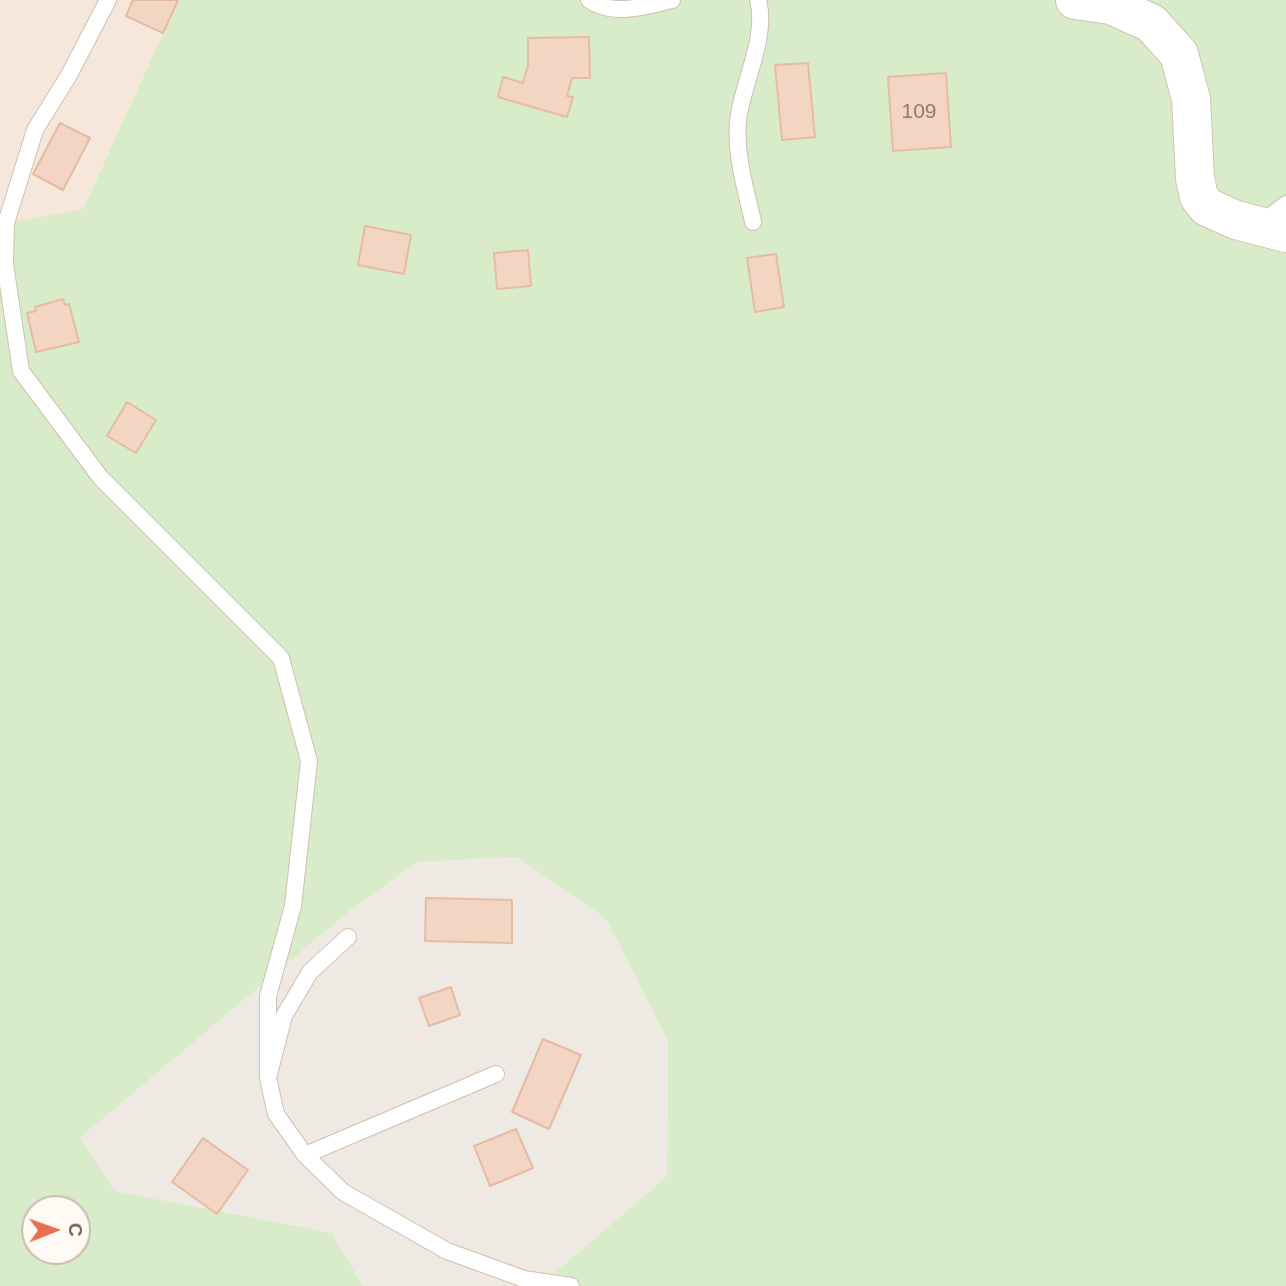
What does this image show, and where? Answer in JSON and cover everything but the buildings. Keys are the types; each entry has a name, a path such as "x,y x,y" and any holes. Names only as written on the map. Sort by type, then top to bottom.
{"street":[{"path":"1075,0 1111,5 1151,23 1179,54 1191,99 1195,178 1199,197 1207,207 1276,221"}],"lane":[{"path":"108,0 69,75 35,130 6,223 7,278 21,371 100,477 281,658 309,761 293,906 268,996 268,1078 276,1114 306,1155 343,1192 447,1251 524,1279 571,1286"},
{"path":"589,0 597,5 631,10 672,0"},
{"path":"753,222 738,146 738,120 758,36 761,9 758,0"},
{"path":"268,1078 284,1016 310,972 348,937"},
{"path":"306,1155 496,1074"}],"shaded area":[{"path":"0,0 178,0 83,209 6,223 0,217"},
{"path":"517,857 606,919 668,1041 667,1176 539,1286 363,1286 332,1233 115,1191 80,1138 347,913 419,862"}],"green space":[{"path":"178,0 1286,0 1286,1286 539,1286 667,1176 668,1041 606,919 517,857 418,862 347,913 80,1138 115,1191 332,1233 363,1286 0,1286 0,217 6,223 83,209"}]}
